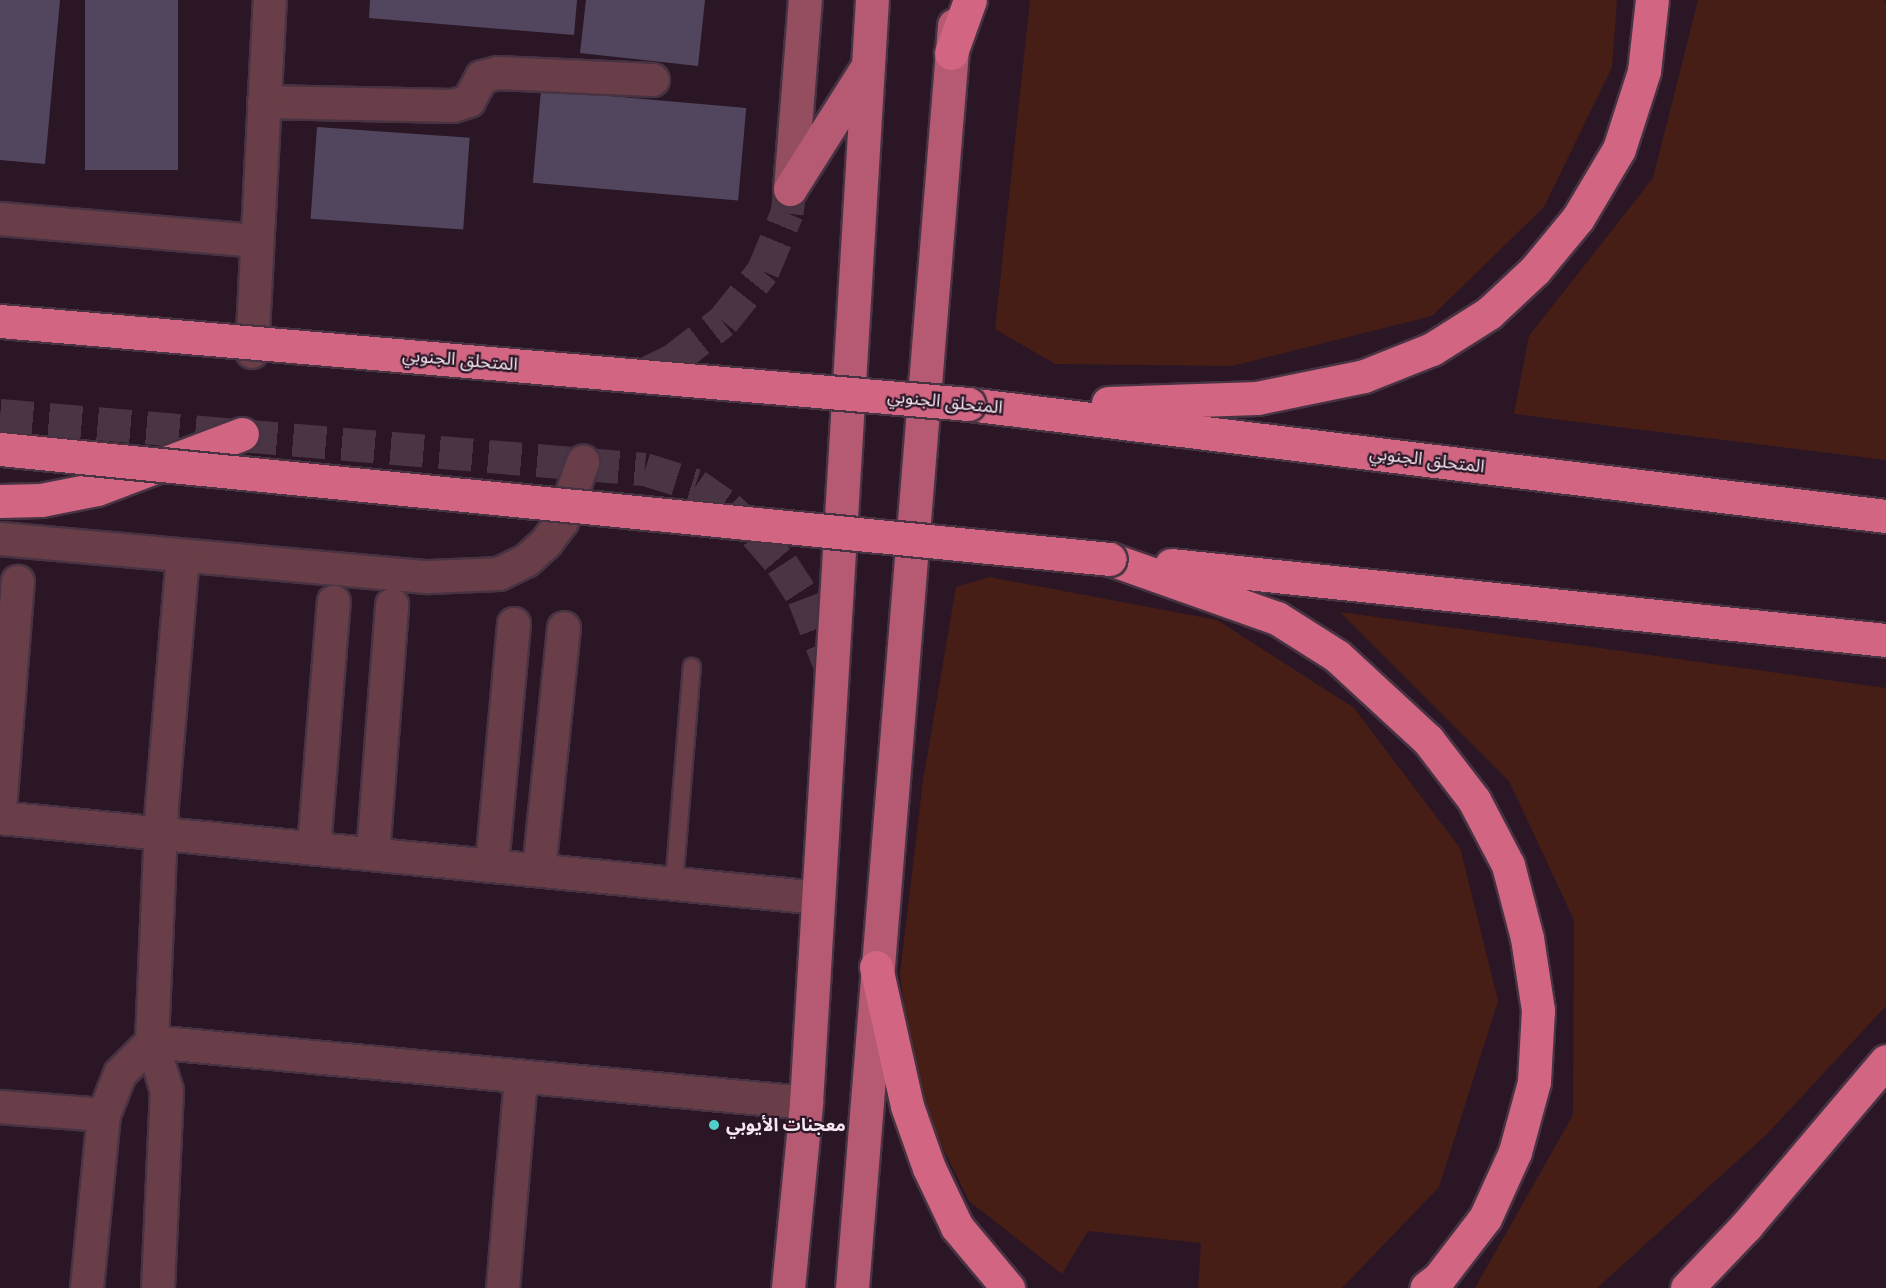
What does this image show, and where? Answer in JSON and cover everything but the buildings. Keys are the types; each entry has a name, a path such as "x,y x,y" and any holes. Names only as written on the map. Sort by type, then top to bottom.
{"highway":[{"path":"951,53 970,0"},
{"path":"968,404 1217,402 1257,398 1364,376 1432,349 1490,313 1535,270 1578,218 1619,150 1644,71 1652,0"},
{"name":"المتحلق الجنوبي","path":"0,321 968,404 1886,516"},
{"path":"0,501 41,500 97,489 242,434"},
{"path":"0,449 1110,559 1886,640"},
{"path":"1110,559 1277,618 1337,656 1428,740 1474,800 1508,865 1527,938 1538,1010 1534,1082 1515,1152 1485,1218 1439,1278 1426,1288"},
{"path":"876,967 906,1106 929,1168 957,1227 1008,1288"},
{"path":"1688,1288 1746,1226 1886,1060"}],"main road":[{"path":"788,1288 806,1103 872,0"},
{"path":"852,1288 876,967 906,647 956,0"},
{"path":"790,189 869,63"}],"street":[{"path":"252,352 270,0"},
{"path":"790,189 805,0"},
{"path":"264,102 453,106 469,100 482,77 498,73 653,80"},
{"path":"0,219 257,241"},
{"path":"0,539 429,577 499,574 526,561 546,543 562,522 583,462"},
{"path":"158,1288 167,1091 152,1042 161,836 183,556"},
{"path":"0,809 18,582"},
{"path":"314,848 334,602"},
{"path":"373,854 392,605"},
{"path":"492,866 514,624"},
{"path":"539,870 564,628"},
{"path":"0,818 161,836 314,848 819,898"},
{"path":"152,1042 521,1079 806,1103"},
{"path":"87,1288 104,1114 120,1074 152,1042"},
{"path":"503,1288 521,1079"},
{"path":"0,1107 104,1114"}],"lane":[{"path":"674,884 692,667"}],"shaded area":[{"path":"1030,0 1617,0 1612,67 1544,207 1432,316 1232,366 1055,364 995,329"},
{"path":"1698,0 1884,0 1886,3 1886,460 1514,414 1529,336 1653,178"},
{"path":"989,577 1217,620 1354,708 1460,848 1498,1001 1439,1187 1342,1288 1198,1288 1201,1243 1088,1231 1062,1274 969,1201 914,1089 900,974 923,781 956,587"},
{"path":"1340,612 1886,688 1886,1006 1767,1134 1597,1288 1475,1288 1573,1115 1574,920 1509,781"}],"tunnel":[{"path":"629,377 644,374 673,360 723,321 763,271 787,213 790,189"},
{"path":"0,415 645,469 696,485 728,507 756,534 782,564 804,598 832,671"}],"place":[{"name":"معجنات الأيوبي","path":"714,1125"}]}
